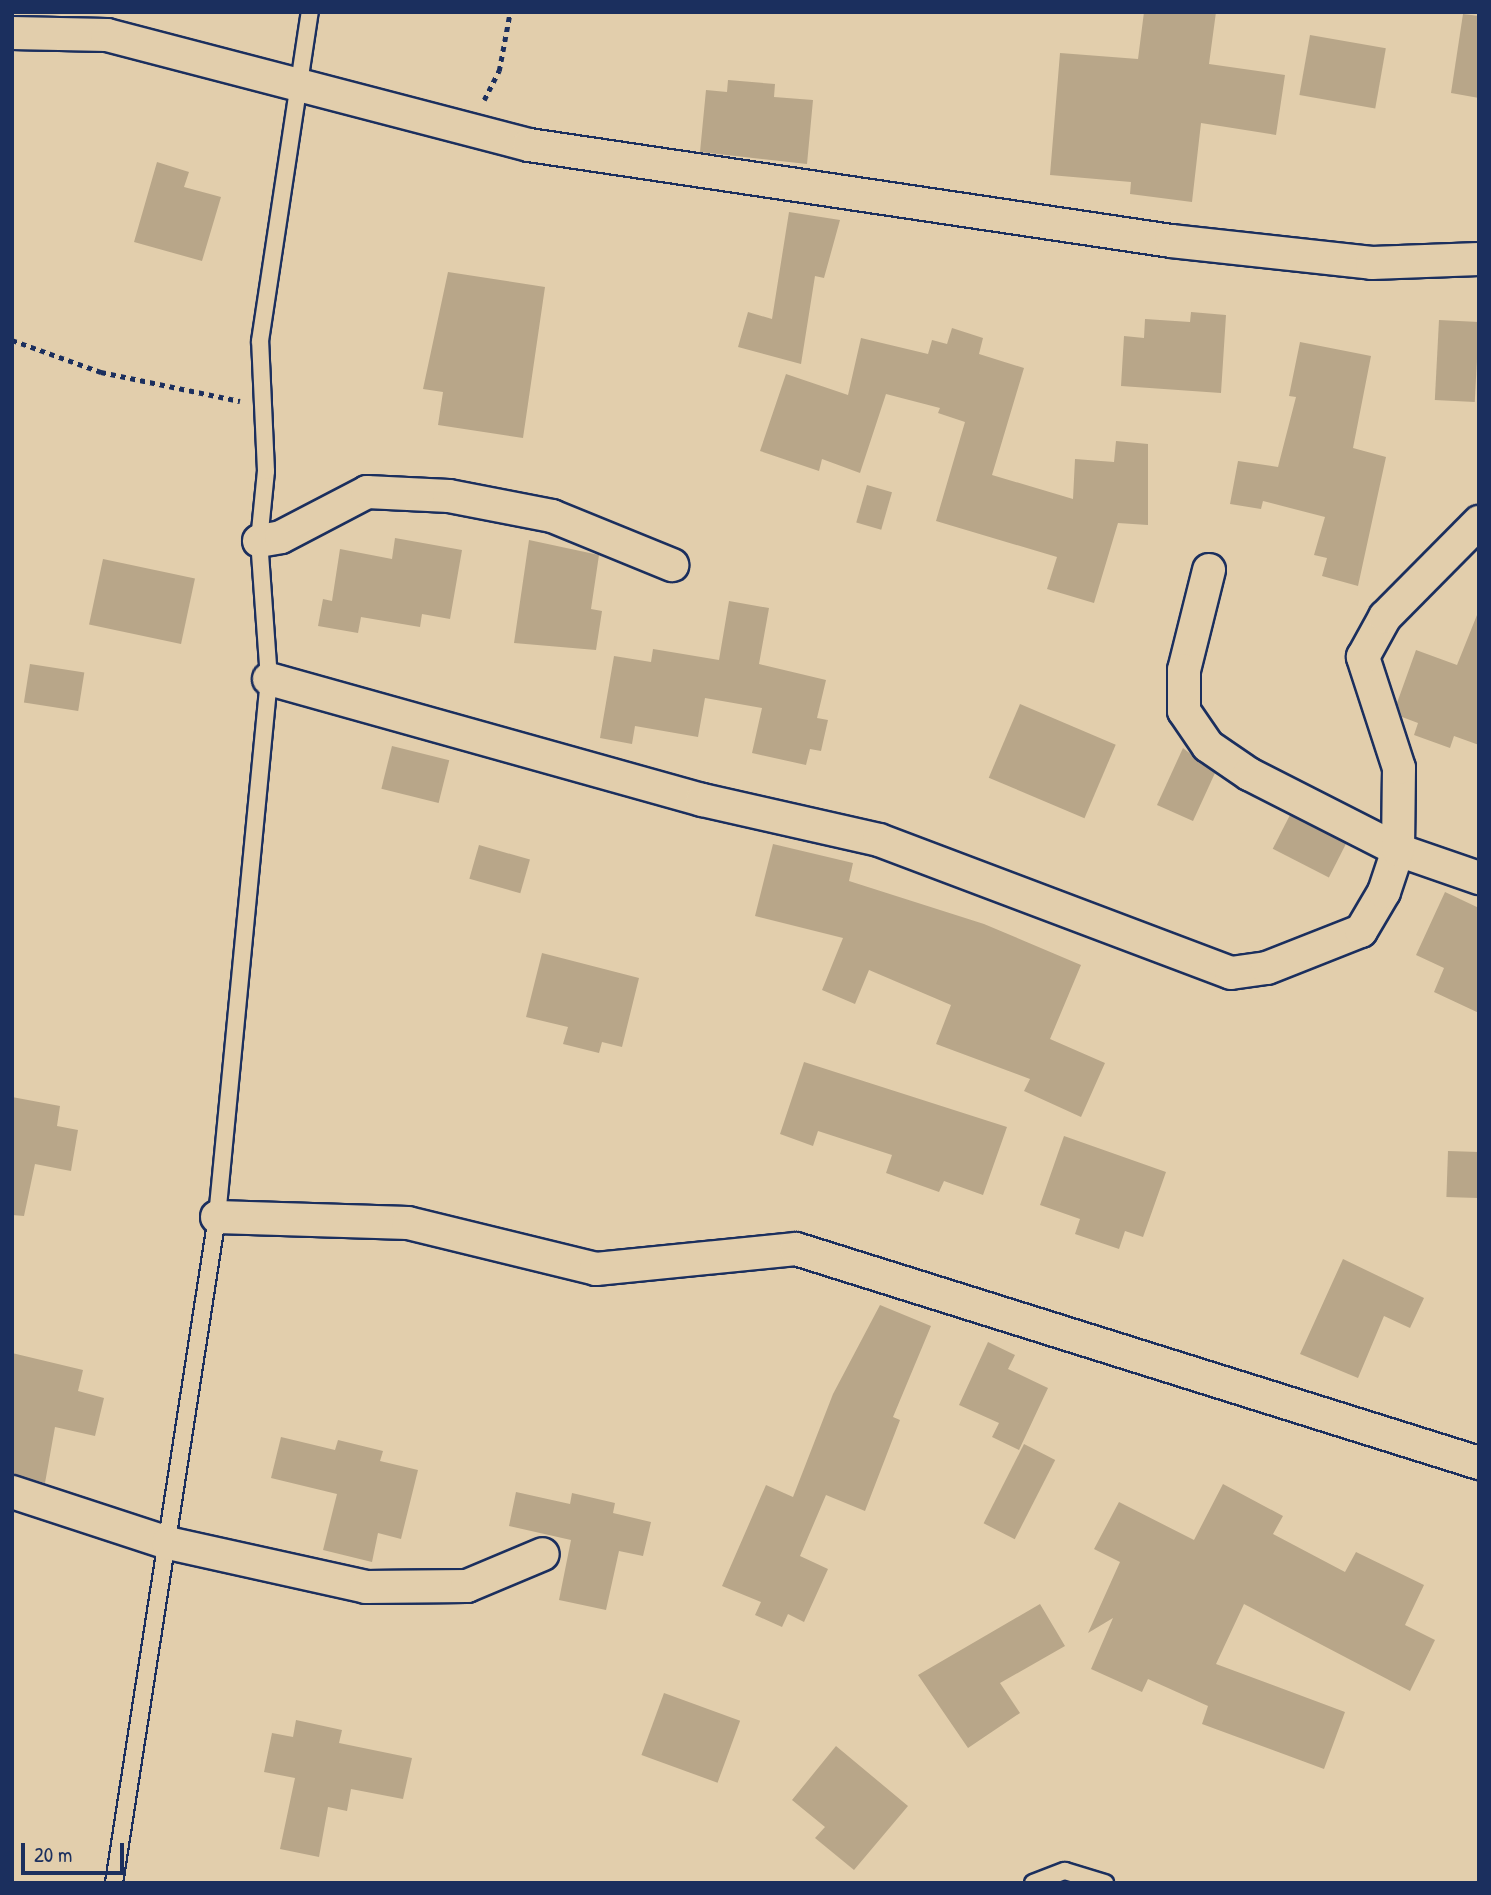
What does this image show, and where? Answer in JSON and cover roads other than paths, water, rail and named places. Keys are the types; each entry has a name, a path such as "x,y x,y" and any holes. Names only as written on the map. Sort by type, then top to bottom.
{"street":[{"path":"12,33 107,35 303,82 529,145 1171,241 1372,263 1479,260"},
{"path":"259,541 281,537 367,492 449,496 552,516 672,565"},
{"path":"269,679 689,797 879,840 1231,973 1266,968 1361,931 1398,850 1399,768 1363,657 1385,617 1479,522"},
{"path":"1209,570 1184,670 1184,710 1208,746 1249,774 1398,850 1479,878"},
{"path":"217,1217 408,1223 596,1269 796,1249 1479,1463"},
{"path":"12,1492 168,1543 366,1587 467,1586 542,1554"}],"lane":[{"path":"114,1883 217,1217 269,679 259,541 266,471 260,341 303,82 310,12"},
{"path":"1033,1883 1065,1871 1105,1883"}]}
